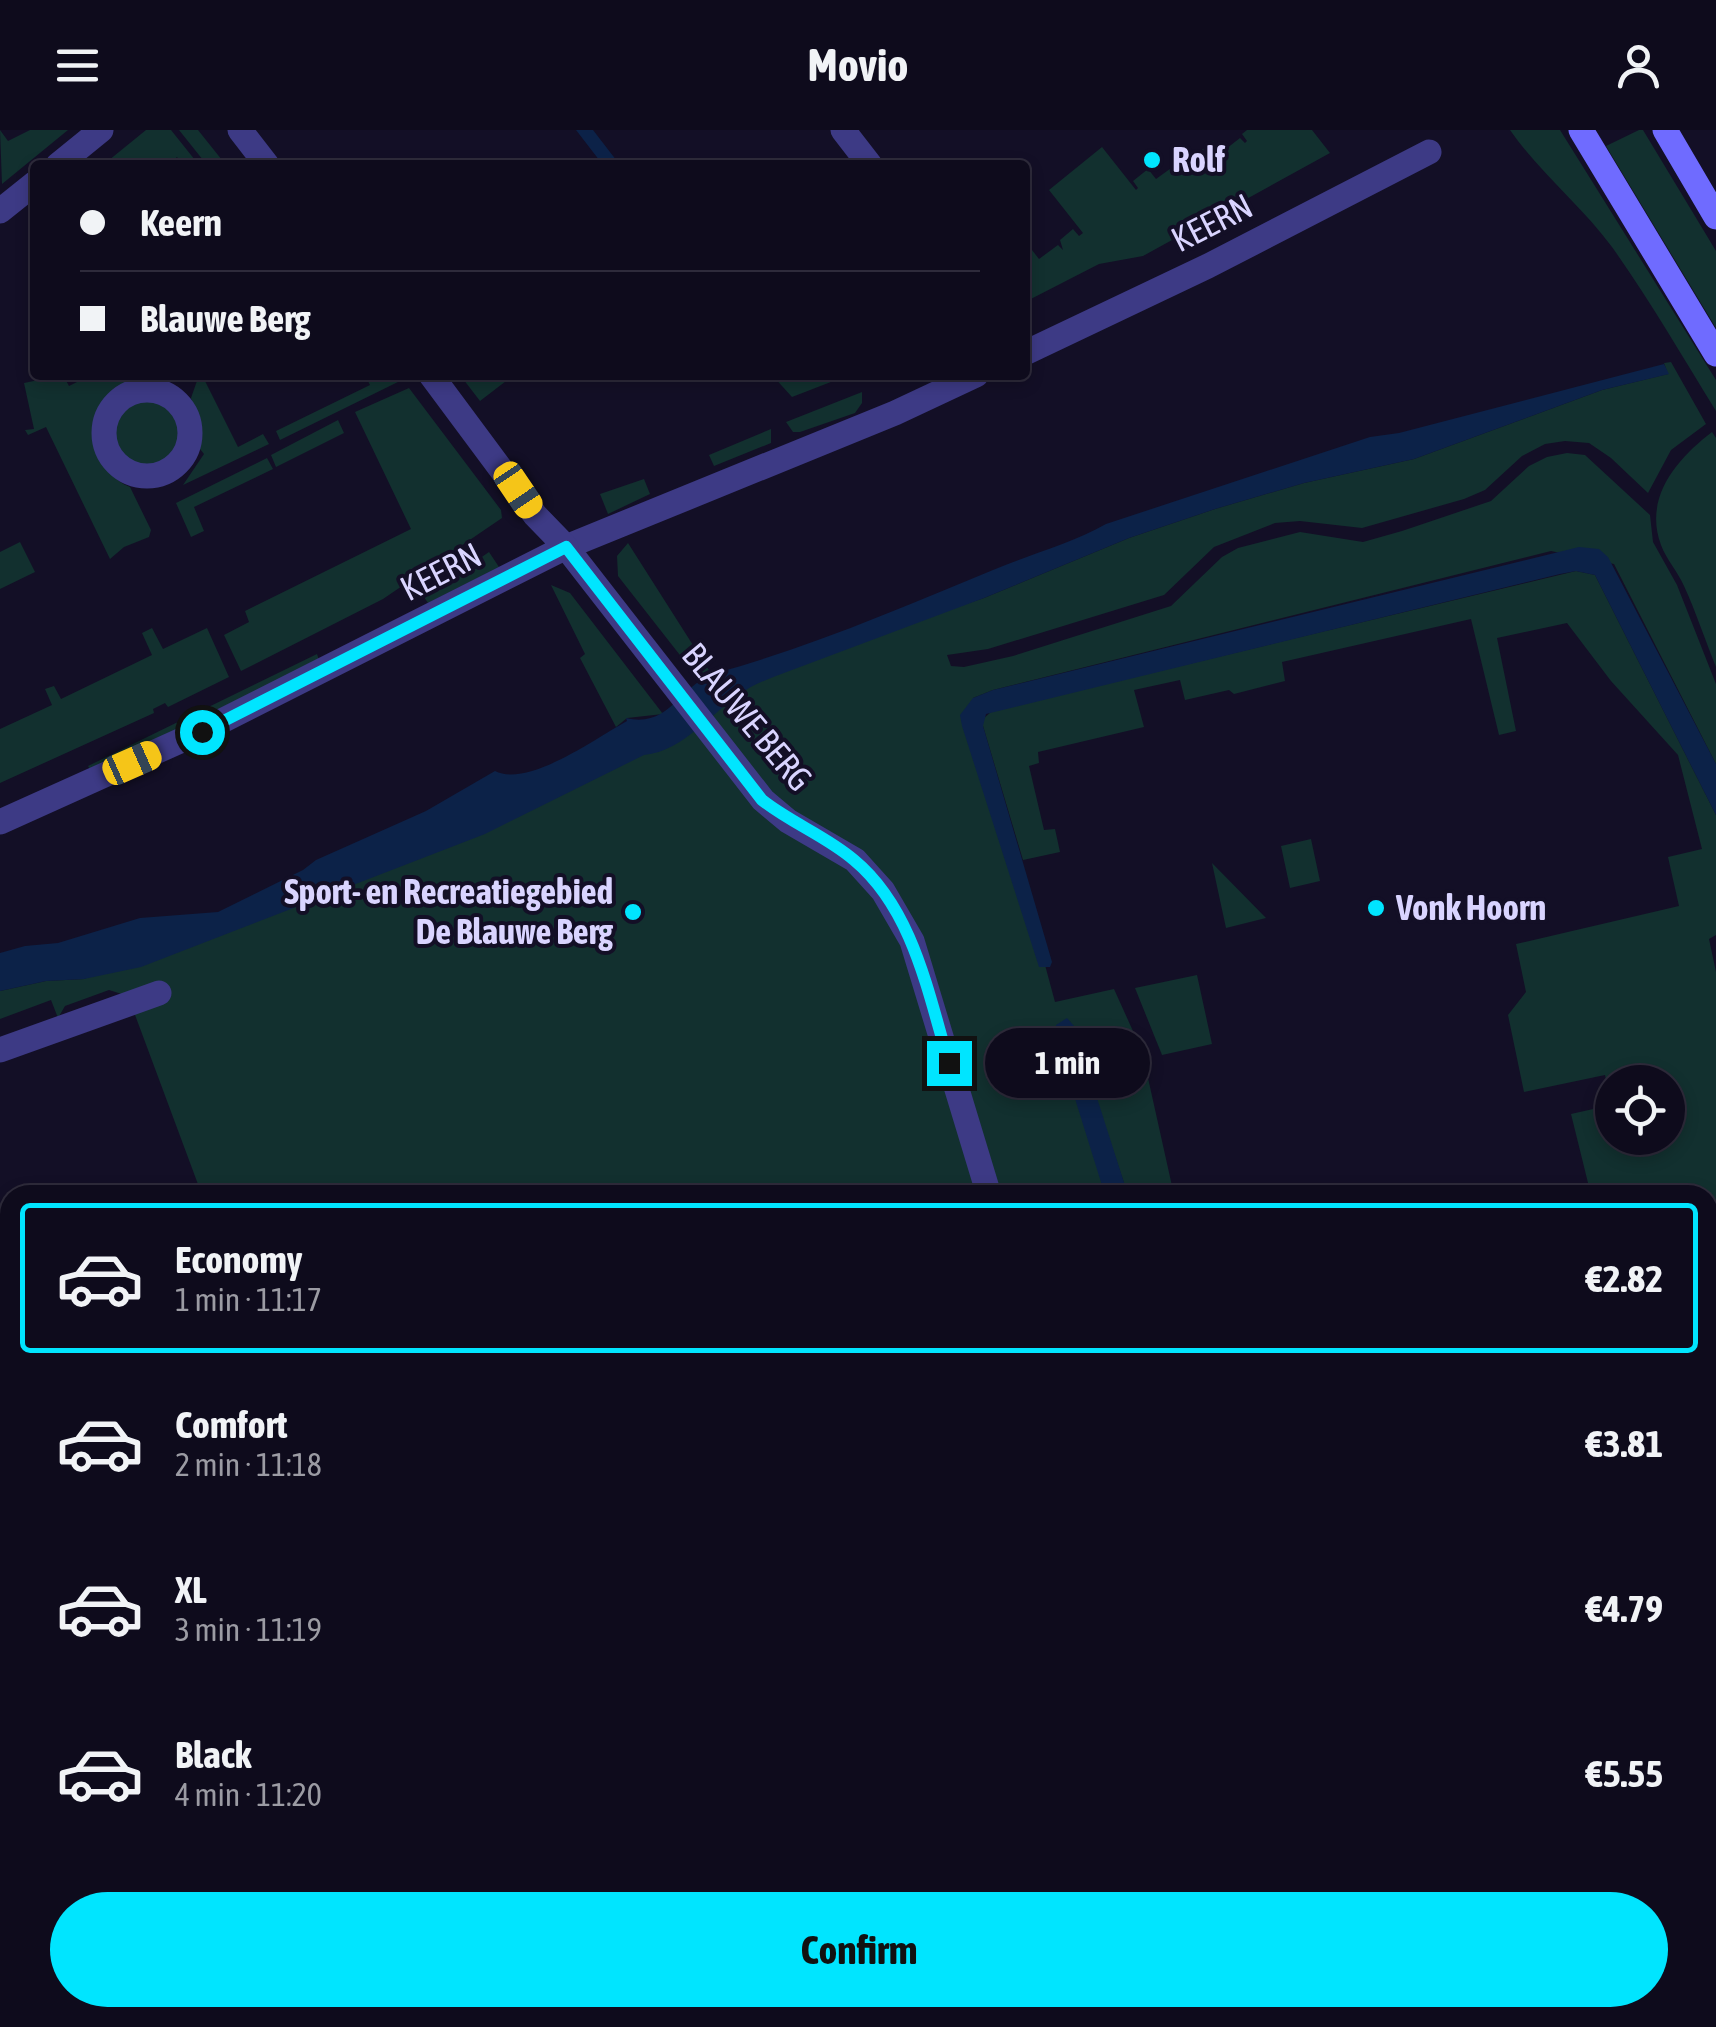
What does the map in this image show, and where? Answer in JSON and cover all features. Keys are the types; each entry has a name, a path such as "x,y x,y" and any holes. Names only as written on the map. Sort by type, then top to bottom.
{"main road":[{"path":"1581,130 1716,354"},
{"path":"1665,130 1716,217"}],"street":[{"path":"64,160 102,130"},
{"path":"240,130 263,160"},
{"path":"844,130 866,160"},
{"name":"KEERN","path":"1030,350 1208,266 1429,152"},
{"path":"0,211 30,187"},
{"name":"BLAUWE BERG","path":"434,380 534,514 566,547 762,800 788,821 855,860 883,891 912,941 986,1185"},
{"name":"KEERN","path":"0,822 202,732 566,547 965,380"},
{"path":"0,1050 158,993"}],"green space":[{"path":"0,130 8,141 30,130 68,130 30,160 2,184"},
{"path":"146,130 171,130 195,160 177,157 109,160"},
{"path":"179,130 198,130 222,160 203,160"},
{"path":"1247,130 1312,130 1330,153 1143,256 1099,264 1030,299 1030,251 1039,259 1058,245 1063,250 1060,240 1073,229 1079,236 1083,233 1049,190 1102,147 1136,190 1133,181 1148,169 1156,179 1174,166 1178,170 1196,156 1201,161 1198,153 1213,141 1222,152 1240,138 1245,143 1242,134"},
{"path":"1510,130 1560,130 1716,380 1716,411 1612,247"},
{"path":"1643,130 1716,251 1716,328 1606,146"},
{"name":"Sport- en Recreatiegebied De Blauwe Berg","path":"1671,362 1706,424 1671,450 1648,493 1589,443 1545,444 1522,456 1485,490 1464,499 1362,528 1300,521 1275,523 1214,547 1164,595 988,649 947,655 951,666 964,667 1013,656 1171,606 1222,557 1238,548 1300,532 1363,542 1402,531 1491,501 1529,466 1567,453 1585,455 1650,515 1653,542 1677,585 1716,684 1716,764 1614,564 1551,551 973,698 1055,1002 1114,989 1142,1051 1172,1185 1125,1185 1070,1021 1111,1185 198,1185 128,996 109,990 65,1006 58,1018 51,1000 0,1019 0,991 46,981 84,979 293,893 727,684 984,598 1129,538 1215,509 1304,483 1414,459 1602,390 1668,374 1664,363"},
{"path":"66,380 69,386 81,380 157,380 115,397 98,418 94,435 107,469 130,487 151,530 149,537 124,547 110,559 46,427 28,435 25,430 34,429 24,383"},
{"path":"197,380 204,380 238,447 263,434 269,444 183,485 204,454 191,398"},
{"path":"368,380 402,380 280,440 276,431 370,385"},
{"path":"464,380 507,380 480,401"},
{"path":"777,380 836,380 792,397"},
{"path":"409,388 501,510 502,518 383,599 241,671 224,635 249,622 245,611 411,529 355,412"},
{"path":"862,392 862,403 855,413 800,432 793,432 786,422"},
{"path":"146,401 170,411 180,435 170,459 146,469 122,459 112,435 122,411"},
{"path":"338,420 344,433 276,467 271,455"},
{"path":"771,429 771,443 714,466 709,455"},
{"path":"1712,432 1716,438 1716,667 1684,586 1663,550 1657,527 1660,495 1667,480 1687,454"},
{"path":"267,458 273,469 194,507 204,531 191,537 176,503"},
{"path":"644,479 650,494 608,514 600,494"},
{"path":"20,542 35,572 0,589 0,552"},
{"path":"628,543 712,675 701,682 618,576 617,556"},
{"path":"489,552 499,567 428,603 424,597"},
{"path":"1576,571 1595,575 1716,815 1716,935 1709,939 1716,972 1716,1185 1589,1185 1571,1114 1595,1109 1595,1155 1685,1155 1685,1065 1595,1065 1595,1077 1524,1092 1508,1015 1526,992 1516,944 1679,906 1668,857 1702,849 1678,755 1611,681 1567,623 1497,638 1516,731 1499,735 1471,619 1282,662 1285,681 1234,694 1229,690 1185,700 1180,680 1134,690 1144,727 1038,752 1039,763 1029,766 1044,830 1055,829 1060,852 1023,860 982,720 992,711"},
{"path":"551,585 570,593 663,714 627,718 616,727 580,658 585,654"},
{"path":"152,628 163,649 207,628 229,677 168,707 165,703 153,709 154,713 0,783 0,729 52,705 45,689 54,686 61,699 152,655 142,633"},
{"path":"317,654 319,660 91,771 88,766"},
{"path":"1311,839 1320,881 1290,888 1281,846"},
{"path":"1212,863 1266,918 1226,928"},
{"path":"1197,975 1212,1044 1162,1055 1135,988"}],"water":[{"path":"576,130 593,130 616,160 599,160"},
{"path":"1664,364 1669,374 1602,390 1414,459 1304,483 1129,538 984,598 776,676 734,698 673,746 644,755 485,834 141,967 0,991 0,953 58,943 140,918 218,912 316,860 426,811 495,771 525,773 543,767 627,721 626,718 654,717 704,678 856,626 1106,524 1370,437 1399,433"},
{"path":"1579,547 1599,549 1608,557 1716,764 1716,815 1595,575 1576,571 1560,574 986,714 983,726 1052,962 1050,967 1039,967 962,726 960,715 973,698"},
{"path":"1067,1018 1074,1026 1125,1185 1102,1185 1058,1044 1056,1025"}],"place":[{"name":"Rolf","path":"1152,160"},
{"name":"Vonk Hoorn","path":"1376,908"},
{"name":"Sport- en Recreatiegebied De Blauwe Berg","path":"633,912"}],"route":[{"path":"202,732 566,547 762,800 788,821 855,860 883,891 912,941 949,1063"}]}
